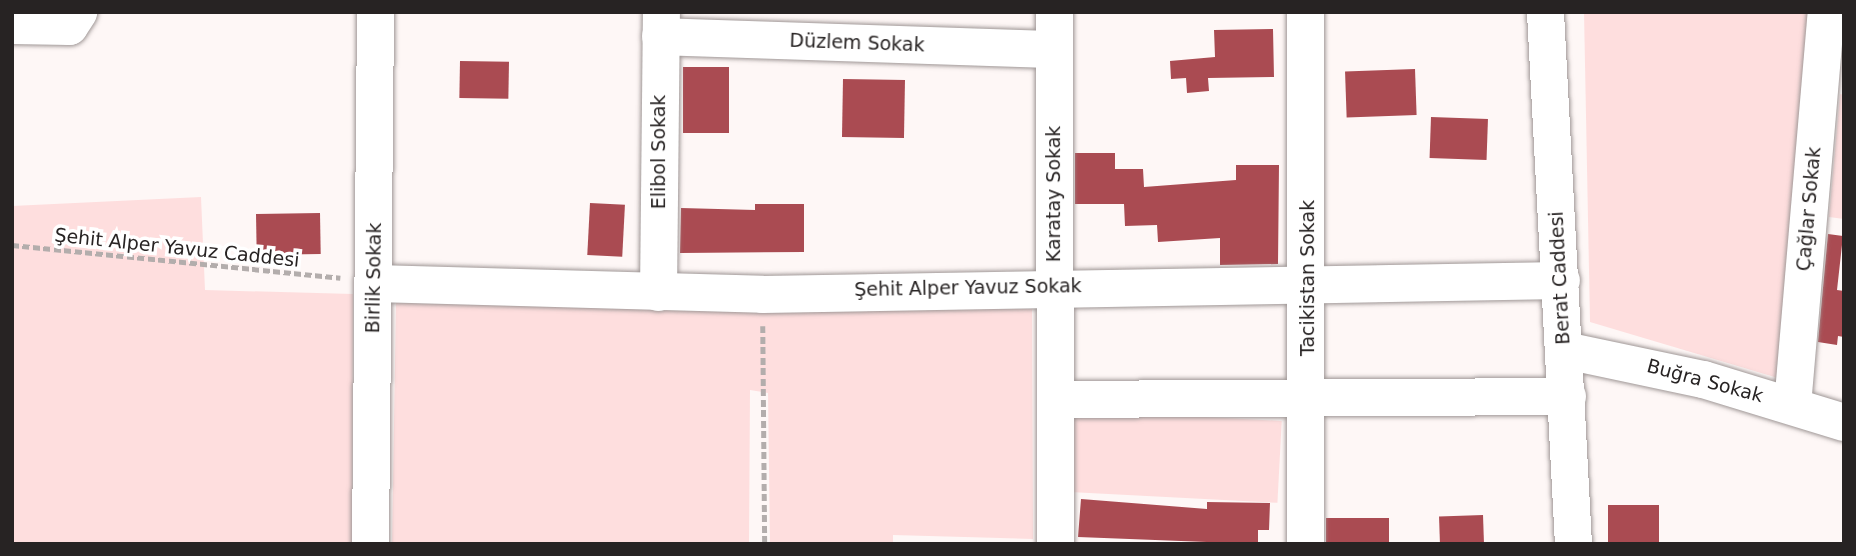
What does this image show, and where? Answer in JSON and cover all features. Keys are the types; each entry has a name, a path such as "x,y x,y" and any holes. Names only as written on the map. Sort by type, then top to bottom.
{"street":[{"name":"Birlik Sokak","path":"370,544 357,280 375,12"},
{"name":"Karatay Sokak","path":"1054,12 1055,544"},
{"name":"Tacikistan Sokak","path":"1305,12 1309,286 1305,544"},
{"name":"Berat Caddesi","path":"1545,12 1565,350 1573,544"},
{"name":"Çağlar Sokak","path":"1792,405 1826,12"},
{"path":"12,25 74,19"},
{"name":"Düzlem Sokak","path":"660,24 1054,49"},
{"name":"Elibol Sokak","path":"658,292 660,24"},
{"name":"Şehit Alper Yavuz Sokak","path":"357,280 762,294 1055,285 1309,286 1561,280"},
{"name":"Buğra Sokak","path":"1565,350 1650,365 1844,422"},
{"path":"1055,399 1566,396"}],"path":[{"name":"Şehit Alper Yavuz Caddesi","path":"12,245 357,280"},
{"path":"762,294 765,544"}],"shaded area":[{"path":"1584,12 1814,12 1778,378 1590,322"},
{"path":"1840,94 1844,95 1844,219 1829,217"},
{"path":"201,197 205,290 353,294 352,544 12,544 12,206"},
{"path":"396,303 1032,309 1033,539 893,535 893,544 770,544 768,393 750,390 749,544 392,544"},
{"path":"1074,410 1282,421 1277,503 1070,492"}],"building":[{"path":"1273,29 1274,77 1208,78 1209,91 1187,93 1186,78 1171,79 1170,61 1215,57 1214,30"},
{"path":"460,61 509,62 508,99 459,98"},
{"path":"683,67 729,67 729,133 683,133"},
{"path":"1415,69 1417,115 1347,117 1345,71"},
{"path":"843,79 905,80 904,138 842,137"},
{"path":"1431,117 1488,119 1487,160 1430,158"},
{"path":"1075,153 1115,153 1115,169 1143,169 1144,187 1236,180 1236,165 1279,165 1278,264 1220,265 1220,238 1158,242 1157,225 1125,226 1124,204 1075,204"},
{"path":"590,203 625,205 622,257 587,255"},
{"path":"755,204 804,204 804,252 680,253 681,208 755,210"},
{"path":"320,213 321,254 257,255 256,214"},
{"path":"1828,234 1843,236 1837,290 1844,291 1844,337 1838,336 1837,345 1818,342"},
{"path":"1081,499 1207,509 1207,502 1270,503 1269,530 1258,530 1258,544 1078,537"},
{"path":"1608,505 1659,505 1659,544 1608,544"},
{"path":"1483,515 1484,544 1440,544 1439,517"},
{"path":"1326,518 1389,518 1389,544 1326,544"}]}
